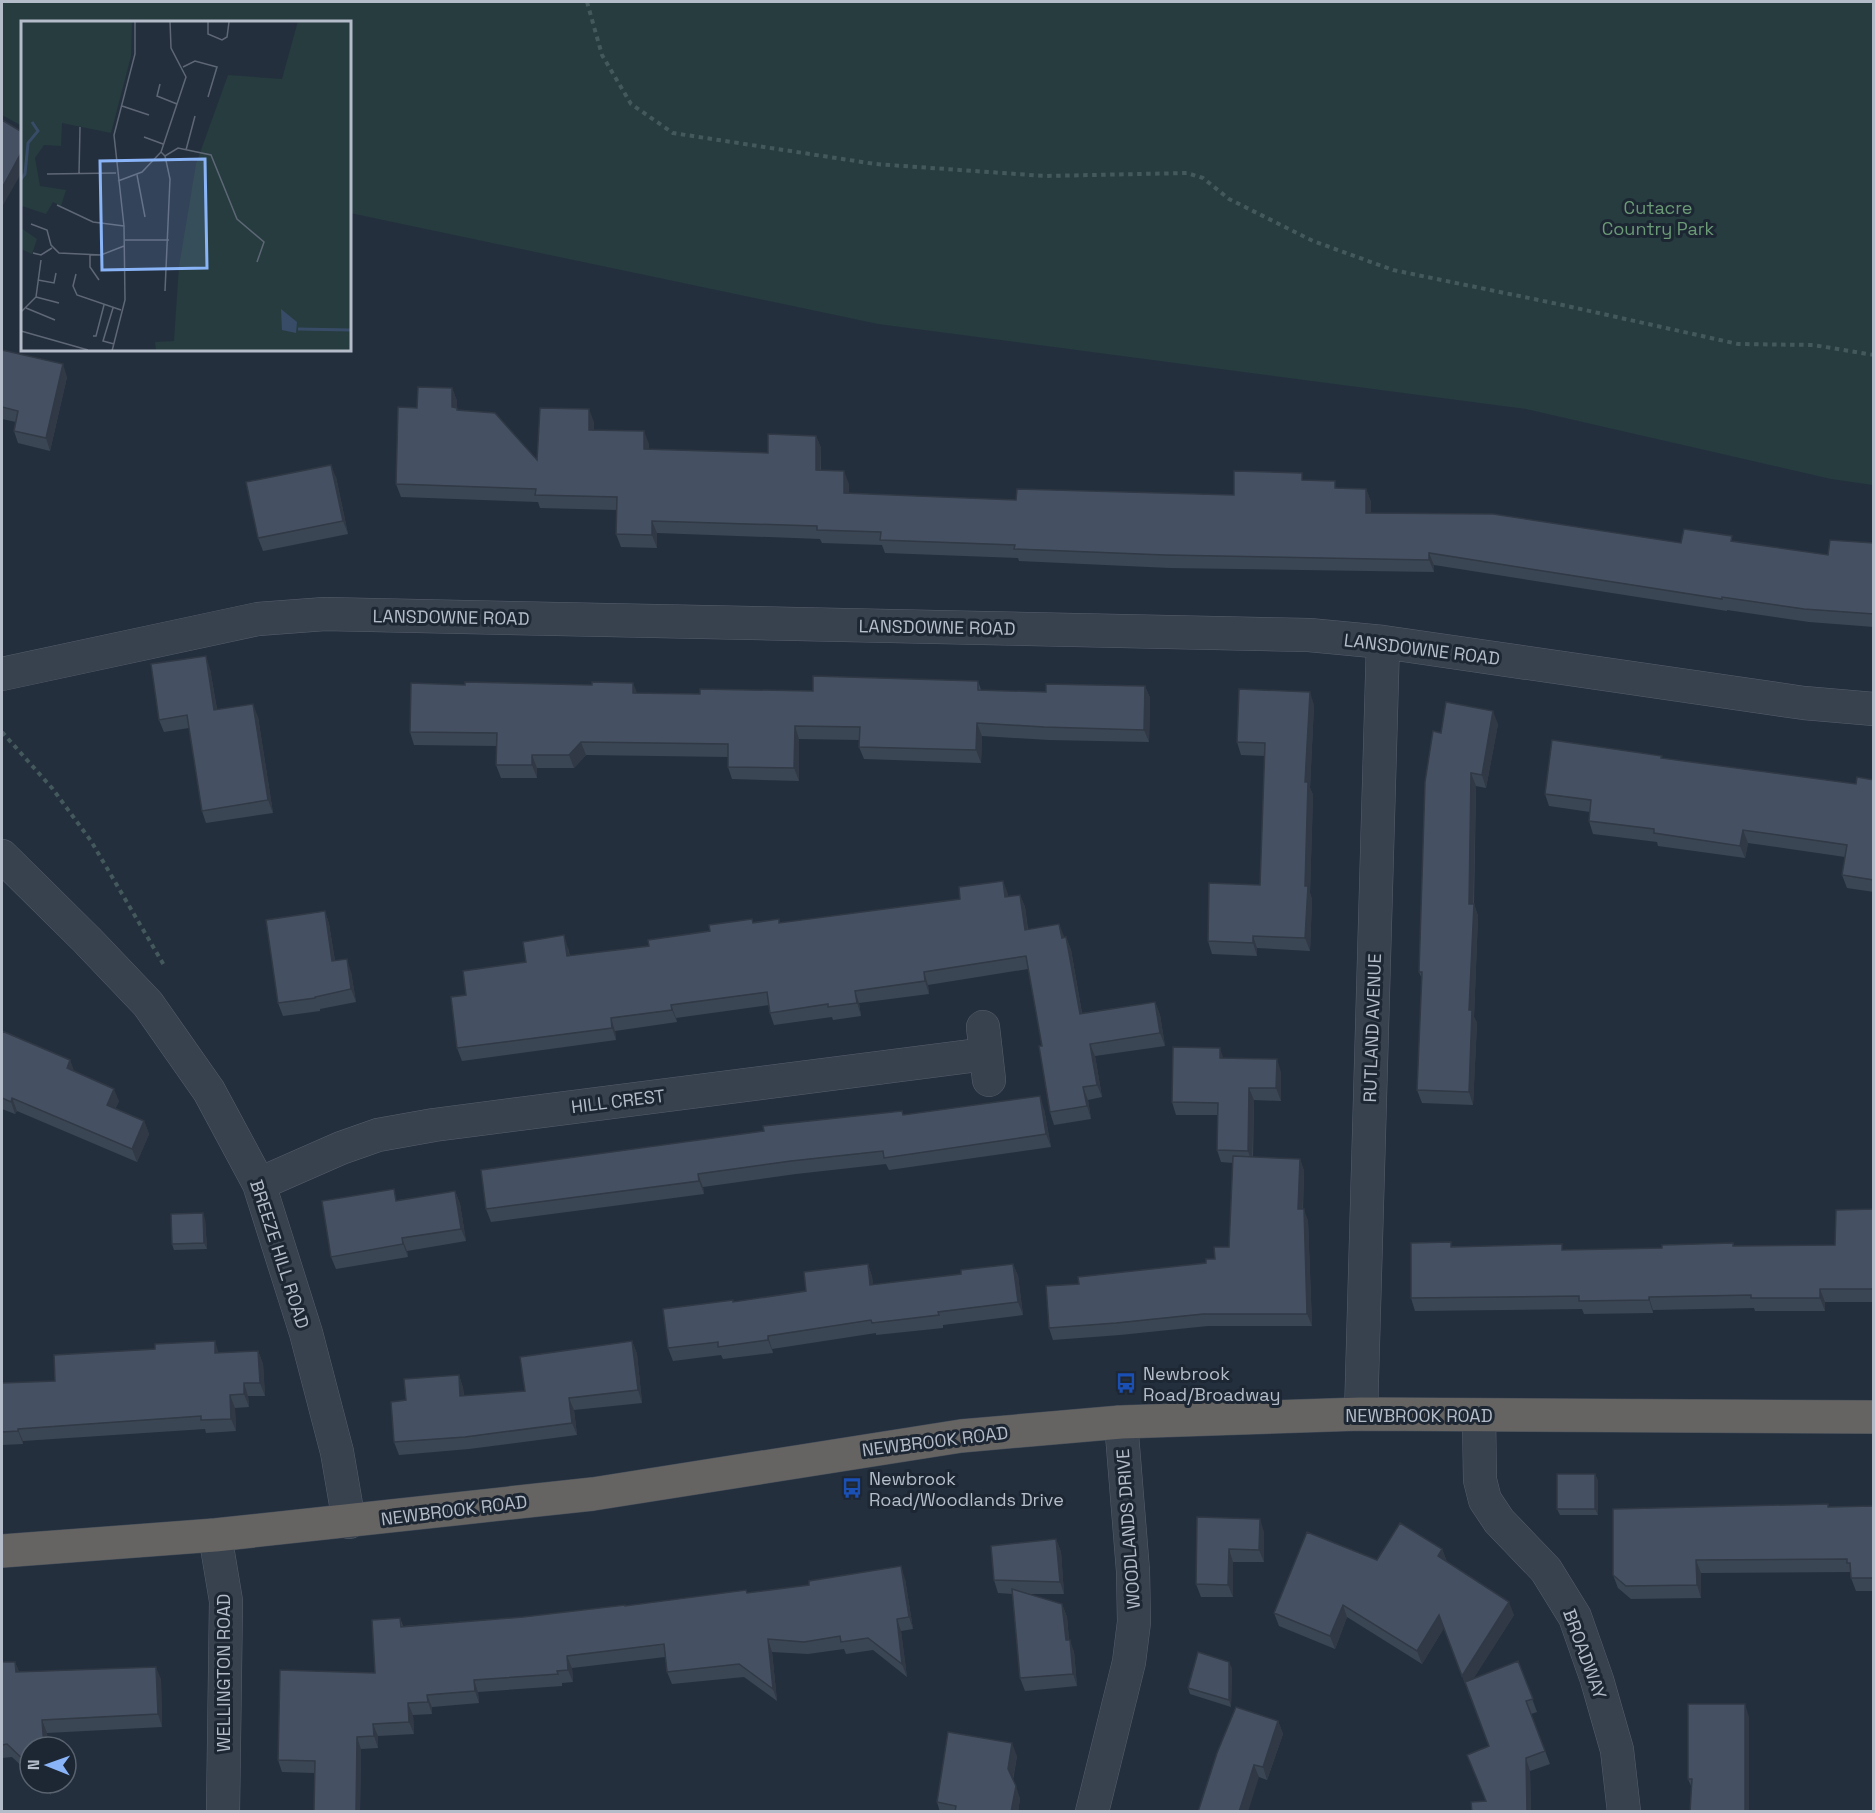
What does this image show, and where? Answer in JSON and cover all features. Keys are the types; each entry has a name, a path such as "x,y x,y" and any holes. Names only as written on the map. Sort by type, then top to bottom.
{"highway":[{"name":"NEWBROOK ROAD","path":"2,1551 350,1522 593,1494 961,1436 1121,1422 1361,1414 1874,1418"}],"street":[{"name":"LANSDOWNE ROAD","path":"2,674 258,619 325,614 1309,636 1383,642 1804,703 1874,709"},
{"name":"RUTLAND AVENUE","path":"1361,1414 1383,642"},
{"name":"BREEZE HILL ROAD","path":"2,856 148,1004 209,1091 259,1184 306,1333 337,1452 350,1522"},
{"name":"HILL CREST","path":"259,1184 341,1148 378,1135 434,1125 986,1054"},
{"name":"BROADWAY","path":"1479,1416 1480,1480 1485,1500 1499,1521 1546,1570 1575,1617 1598,1680 1617,1750 1624,1812"},
{"name":"WOODLANDS DRIVE","path":"1092,1812 1129,1662 1134,1622 1133,1571 1121,1422"},
{"name":"WELLINGTON ROAD","path":"215,1535 226,1601 223,1812"}],"path":[{"path":"587,2 602,55 631,104 673,133 875,164 1045,176 1187,173 1203,178 1229,200 1313,241 1394,270 1738,344 1813,345 1874,355"},
{"path":"2,732 52,788 91,841 171,976"}],"green space":[{"name":"Cutacre Country Park","path":"2,2 1873,2 1873,485 1831,479 1526,409 878,324 351,213 351,21 21,21 21,125 2,115"}],"building":[{"path":"2,120 21,131 21,153 2,188"},
{"path":"2,350 63,364 46,438 14,431 18,411 2,407"},
{"path":"418,387 452,388 452,407 457,410 495,413 537,460 540,408 589,409 589,430 644,431 644,449 768,453 768,434 816,436 816,470 844,471 844,493 1016,500 1017,489 1234,495 1234,471 1302,473 1302,480 1335,481 1335,488 1366,489 1366,513 1493,514 1681,543 1684,529 1732,536 1731,541 1828,555 1830,540 1874,543 1874,614 1804,609 1722,597 1722,599 1429,553 1429,560 1165,555 1014,549 1015,545 880,540 881,532 817,530 817,526 652,521 652,535 616,534 617,497 535,495 536,489 396,484 398,407 417,408"},
{"path":"331,465 343,521 258,538 246,482"},
{"path":"206,656 214,710 253,704 268,800 202,811 187,715 159,720 151,664"},
{"path":"813,676 978,681 978,690 1046,692 1046,684 1145,686 1144,730 977,723 976,750 859,747 860,727 795,726 794,768 728,767 728,744 581,742 569,755 532,755 532,765 496,765 497,733 410,732 411,683 592,685 592,682 633,683 633,693 700,694 700,689 813,691"},
{"path":"1239,689 1310,692 1305,782 1308,782 1305,886 1308,886 1305,938 1253,936 1253,943 1208,941 1209,883 1260,885 1265,743 1237,742"},
{"path":"1446,702 1493,711 1482,775 1471,773 1469,904 1474,904 1469,1010 1472,1010 1469,1092 1417,1090 1422,972 1419,972 1425,782 1433,731 1441,733"},
{"path":"1552,740 1662,756 1661,758 1856,784 1857,777 1874,780 1874,880 1842,875 1847,845 1743,830 1740,846 1654,833 1654,829 1589,821 1591,800 1545,794"},
{"path":"1003,881 1005,897 1020,895 1025,930 1059,924 1062,938 1066,937 1080,1014 1155,1002 1160,1033 1090,1044 1097,1085 1083,1087 1087,1106 1050,1112 1039,1046 1042,1046 1026,956 924,972 925,981 855,991 857,1003 828,1007 828,1004 770,1013 767,992 671,1005 672,1010 611,1018 612,1028 457,1048 451,997 466,995 463,971 526,962 523,942 564,935 567,956 649,946 648,940 710,931 709,925 752,919 753,923 779,919 779,923 960,899 959,887"},
{"path":"325,911 332,961 347,959 351,989 315,998 278,1003 266,920"},
{"path":"2,1031 70,1060 67,1068 114,1089 107,1105 144,1121 132,1149 12,1098 11,1102 2,1098"},
{"path":"1173,1047 1220,1048 1220,1058 1277,1059 1276,1088 1249,1088 1248,1151 1217,1150 1218,1103 1172,1102"},
{"path":"1040,1096 1046,1134 884,1158 883,1151 791,1161 698,1174 699,1181 486,1209 481,1170 764,1131 763,1126 902,1111 903,1115"},
{"path":"1233,1156 1300,1159 1298,1209 1304,1209 1307,1314 1203,1314 1049,1328 1046,1286 1079,1284 1078,1277 1206,1263 1206,1259 1215,1259 1214,1247 1229,1247"},
{"path":"394,1189 396,1201 455,1191 461,1229 402,1238 403,1244 331,1257 322,1201"},
{"path":"1874,1209 1874,1289 1820,1289 1820,1298 1751,1298 1751,1295 1579,1301 1579,1296 1411,1298 1411,1243 1451,1242 1451,1247 1562,1244 1562,1250 1662,1248 1662,1245 1733,1243 1733,1246 1835,1245 1836,1210"},
{"path":"203,1213 204,1243 172,1244 171,1214"},
{"path":"868,1264 870,1285 961,1274 961,1270 1013,1264 1018,1302 938,1312 939,1315 872,1323 871,1320 768,1336 768,1340 718,1347 718,1342 668,1348 663,1309 806,1291 804,1272"},
{"path":"215,1341 215,1353 258,1351 260,1383 244,1383 244,1394 230,1395 231,1419 201,1420 201,1416 2,1432 2,1383 55,1381 54,1355 155,1349 155,1344"},
{"path":"632,1341 638,1390 569,1398 572,1423 465,1437 394,1442 391,1402 406,1400 404,1379 459,1375 460,1396 525,1391 520,1357"},
{"path":"1557,1474 1595,1474 1595,1509 1557,1509"},
{"path":"1828,1504 1828,1507 1874,1506 1874,1578 1851,1578 1850,1563 1847,1563 1847,1559 1696,1560 1697,1585 1626,1586 1613,1575 1613,1509"},
{"path":"1197,1517 1260,1519 1259,1550 1229,1549 1228,1585 1196,1584"},
{"path":"1400,1523 1442,1549 1438,1556 1509,1602 1462,1676 1439,1615 1417,1651 1343,1605 1330,1636 1274,1613 1307,1532 1377,1560"},
{"path":"1056,1539 1060,1582 994,1580 991,1546"},
{"path":"901,1566 909,1617 897,1619 902,1664 868,1638 841,1642 840,1636 804,1642 768,1639 773,1689 739,1664 667,1672 664,1644 567,1656 568,1670 557,1671 558,1674 474,1680 475,1691 427,1695 428,1702 408,1703 409,1722 373,1724 374,1736 357,1737 356,1811 314,1811 315,1761 278,1760 280,1670 375,1673 372,1620 400,1618 401,1627 523,1617 746,1590 747,1593 809,1585 809,1581"},
{"path":"1012,1589 1062,1604 1066,1640 1070,1640 1073,1674 1020,1678"},
{"path":"1198,1652 1229,1662 1229,1700 1188,1688"},
{"path":"1518,1661 1533,1699 1526,1701 1545,1751 1526,1758 1527,1812 1472,1812 1471,1802 1486,1801 1467,1755 1489,1746 1465,1682"},
{"path":"2,1662 15,1662 16,1672 156,1667 158,1714 42,1720 43,1735 18,1735 18,1755 7,1744 2,1745"},
{"path":"1688,1704 1745,1704 1745,1812 1690,1812 1692,1779 1688,1779"},
{"path":"1236,1707 1278,1721 1263,1767 1254,1765 1239,1812 1198,1812 1217,1753"},
{"path":"948,1732 1012,1743 1008,1769 1016,1786 1011,1812 955,1812 956,1806 937,1802"}],"place":[{"name":"Newbrook Road/Broadway","path":"1126,1383"},
{"name":"Newbrook Road/Woodlands Drive","path":"852,1488"}]}
